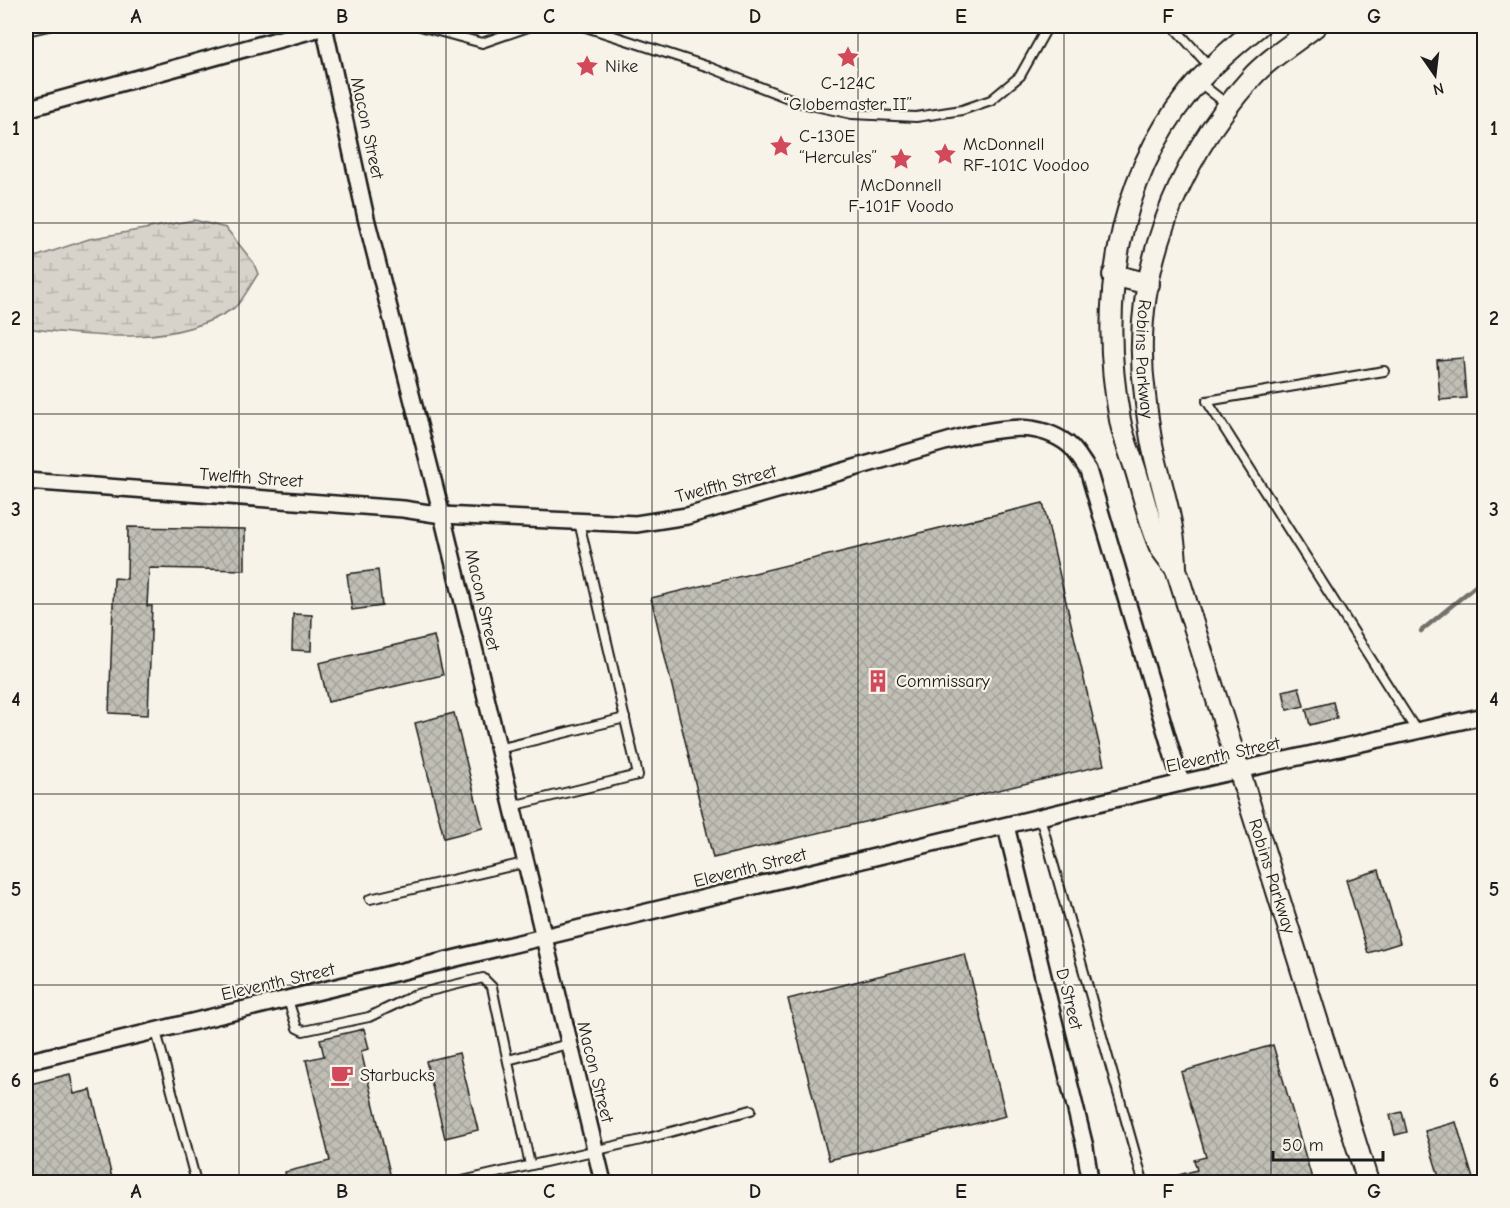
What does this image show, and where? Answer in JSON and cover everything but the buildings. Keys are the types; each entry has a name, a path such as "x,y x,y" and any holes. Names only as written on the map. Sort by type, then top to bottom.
{"street":[{"path":"26,109 324,26"},
{"name":"Macon Street","path":"324,26 366,218 442,515 542,939 603,1182"},
{"name":"Robins Parkway","path":"1176,569 1160,547 1120,423 1111,333 1113,275 1122,229 1144,167 1159,136 1204,75 1258,26"},
{"name":"Robins Parkway","path":"1316,26 1253,75 1194,154 1175,195 1158,243 1143,319 1147,407 1152,447 1176,541 1176,569 1368,1182"},
{"path":"1113,275 1149,284"},
{"path":"1118,408 1147,407"},
{"name":"Twelfth Street","path":"26,480 403,509 442,515 636,524 687,516 969,435 1023,427 1046,431 1070,445 1088,470 1181,783"},
{"name":"Eleventh Street","path":"26,1062 1181,783 1485,716"},
{"name":"D Street","path":"1006,826 1085,1147 1089,1173 1087,1182"}],"lane":[{"path":"26,32 49,26"},
{"path":"420,26 482,43 531,26"},
{"path":"583,26 708,67 801,103 852,114 916,117 962,110 991,100 1020,76 1048,26"},
{"path":"1173,26 1204,75 1229,106"},
{"path":"1383,370 1208,401 1416,730"},
{"path":"511,806 638,774 579,522"},
{"path":"497,749 625,718"},
{"path":"1040,817 1143,1181"},
{"path":"370,899 524,863"},
{"path":"288,1000 297,1028 303,1031 369,1017 417,994 483,978 492,987 530,1165"},
{"path":"156,1031 196,1182"},
{"path":"508,1060 568,1044"},
{"path":"458,1182 641,1140 751,1110"}],"green space":[{"path":"194,220 226,228 253,262 258,274 244,297 234,308 210,321 159,334 105,336 26,328 26,260 89,239"}],"waterway":[{"path":"1421,631 1484,579"}],"place":[{"name":"C-124C “Globemaster II”","path":"848,57"},
{"name":"Nike","path":"587,66"},
{"name":"C-130E “Hercules”","path":"781,146"},
{"name":"McDonnell RF-101C Voodoo","path":"945,154"},
{"name":"McDonnell F-101F Voodo","path":"901,159"},
{"name":"Commissary","path":"878,681"},
{"name":"Starbucks","path":"342,1075"}]}
